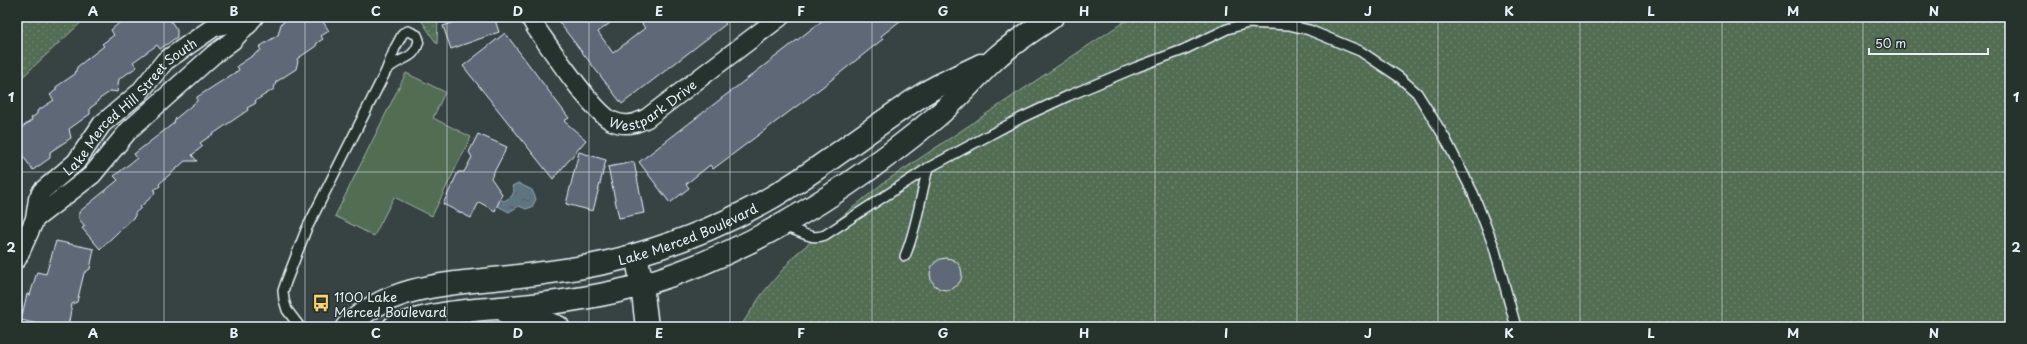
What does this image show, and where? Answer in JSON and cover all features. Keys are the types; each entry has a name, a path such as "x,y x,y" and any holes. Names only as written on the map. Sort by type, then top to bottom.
{"main road":[{"name":"Lake Merced Boulevard","path":"394,327 428,317 479,309 566,300 642,285 720,257 782,226 836,192 925,127 951,104 998,57 1052,17"},
{"name":"Lake Merced Boulevard","path":"347,327 380,303 418,289 555,271 636,255 702,232 764,202 795,184 924,94 998,57"},
{"path":"636,255 642,285 647,327"},
{"path":"479,309 532,318 558,327"}],"street":[{"name":"Westpark Drive","path":"530,17 536,28 597,110 612,121 623,124 631,124 648,118 780,17"},
{"name":"Lake Merced Hill Street South","path":"35,219 92,175 129,130 213,55 233,40 251,21"},
{"name":"Lake Merced Hill Street South","path":"17,259 35,219 38,198 42,191 76,162 102,124 139,93 164,61 214,27 251,21"}],"lane":[{"path":"782,226 795,229 810,237 818,238 825,235 928,168 1021,118 1068,96 1137,67 1183,50 1227,29 1248,23 1270,23 1309,30 1360,51 1380,63 1417,93 1432,114 1470,186 1485,221 1502,272 1516,327"},
{"path":"300,327 287,310 283,291 306,230 386,71"},
{"path":"905,256 917,220 921,194 928,168"}],"green space":[{"path":"17,17 87,17 17,82"},
{"path":"419,17 438,17 437,44"},
{"path":"1131,17 2010,17 2010,327 740,327 762,294 796,254 883,183"},
{"path":"406,73 445,92 433,118 471,137 432,216 394,197 374,236 335,216"},
{"path":"456,321 495,323 512,327 419,327"}],"water":[{"path":"518,183 532,190 536,199 532,207 526,209 519,206 509,212 490,202 493,195 504,201 512,196 514,191 512,186"}],"building":[{"path":"126,17 168,17 177,30 177,37 160,49 157,45 133,62 137,67 119,79 117,92 111,91 98,100 97,103 90,108 90,114 69,129 71,138 50,152 50,158 33,170 17,148 17,131 32,120 31,118 37,114 37,111 54,100 50,95 56,90 56,87 75,74 77,67 104,46 102,44 114,35 111,30"},
{"path":"284,17 320,17 329,31 321,36 323,39 317,43 316,46 297,59 296,69 276,82 274,89 255,101 256,103 247,108 248,110 200,143 203,146 192,155 197,161 185,161 159,184 160,186 154,190 155,194 140,207 141,208 135,213 135,216 100,249 82,228 85,226 79,219 79,212 118,180 114,176 137,158 134,154 174,123 175,119 197,101 197,97 239,70 237,66 261,50 259,47 278,35 281,24 284,22"},
{"path":"470,17 494,17 499,32 451,49 443,26"},
{"path":"555,17 618,17 598,32 613,53 645,28 637,17 720,17 726,24 622,104"},
{"path":"827,17 905,17 881,36 883,39 821,88 713,169 710,165 686,184 689,188 670,203 639,162"},
{"path":"505,33 569,118 564,121 586,140 553,179 463,66"},
{"path":"478,134 507,147 491,178 502,194 495,211 479,202 471,218 443,204 458,172 464,172 472,157 469,152"},
{"path":"579,152 606,160 593,211 566,204"},
{"path":"634,162 644,213 619,218 608,167"},
{"path":"56,241 94,249 90,269 84,273 77,302 72,304 68,327 41,327 42,325 21,320 27,294 30,295 37,272 46,274"},
{"path":"943,258 949,258 959,265 962,274 961,280 955,287 949,290 943,290 933,283 930,277 930,271 937,261"}],"place":[{"name":"1100 Lake Merced Boulevard","path":"321,303"}]}
